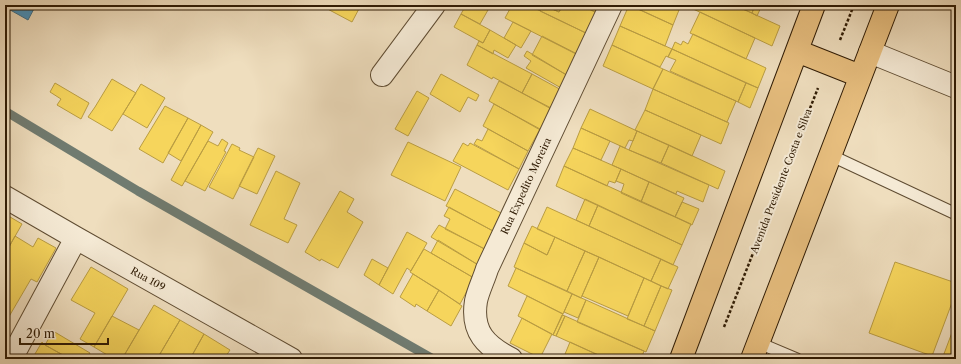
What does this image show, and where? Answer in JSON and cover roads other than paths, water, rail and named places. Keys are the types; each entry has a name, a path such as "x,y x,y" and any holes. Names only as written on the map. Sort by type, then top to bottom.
{"main road":[{"path":"680,359 814,5"},
{"path":"756,351 888,5"},
{"path":"797,51 860,76"}],"street":[{"path":"382,75 434,5"},
{"name":"Rua Expedito Moreira","path":"511,359 497,352 483,339 476,323 476,301 487,269 611,5"},
{"path":"870,52 956,87"},
{"name":"Rua 109","path":"5,197 291,359"},
{"path":"11,359 76,238"}],"lane":[{"path":"830,155 956,214"},
{"path":"756,351 797,359"}],"waterway":[{"path":"5,111 138,191 433,359"}]}
